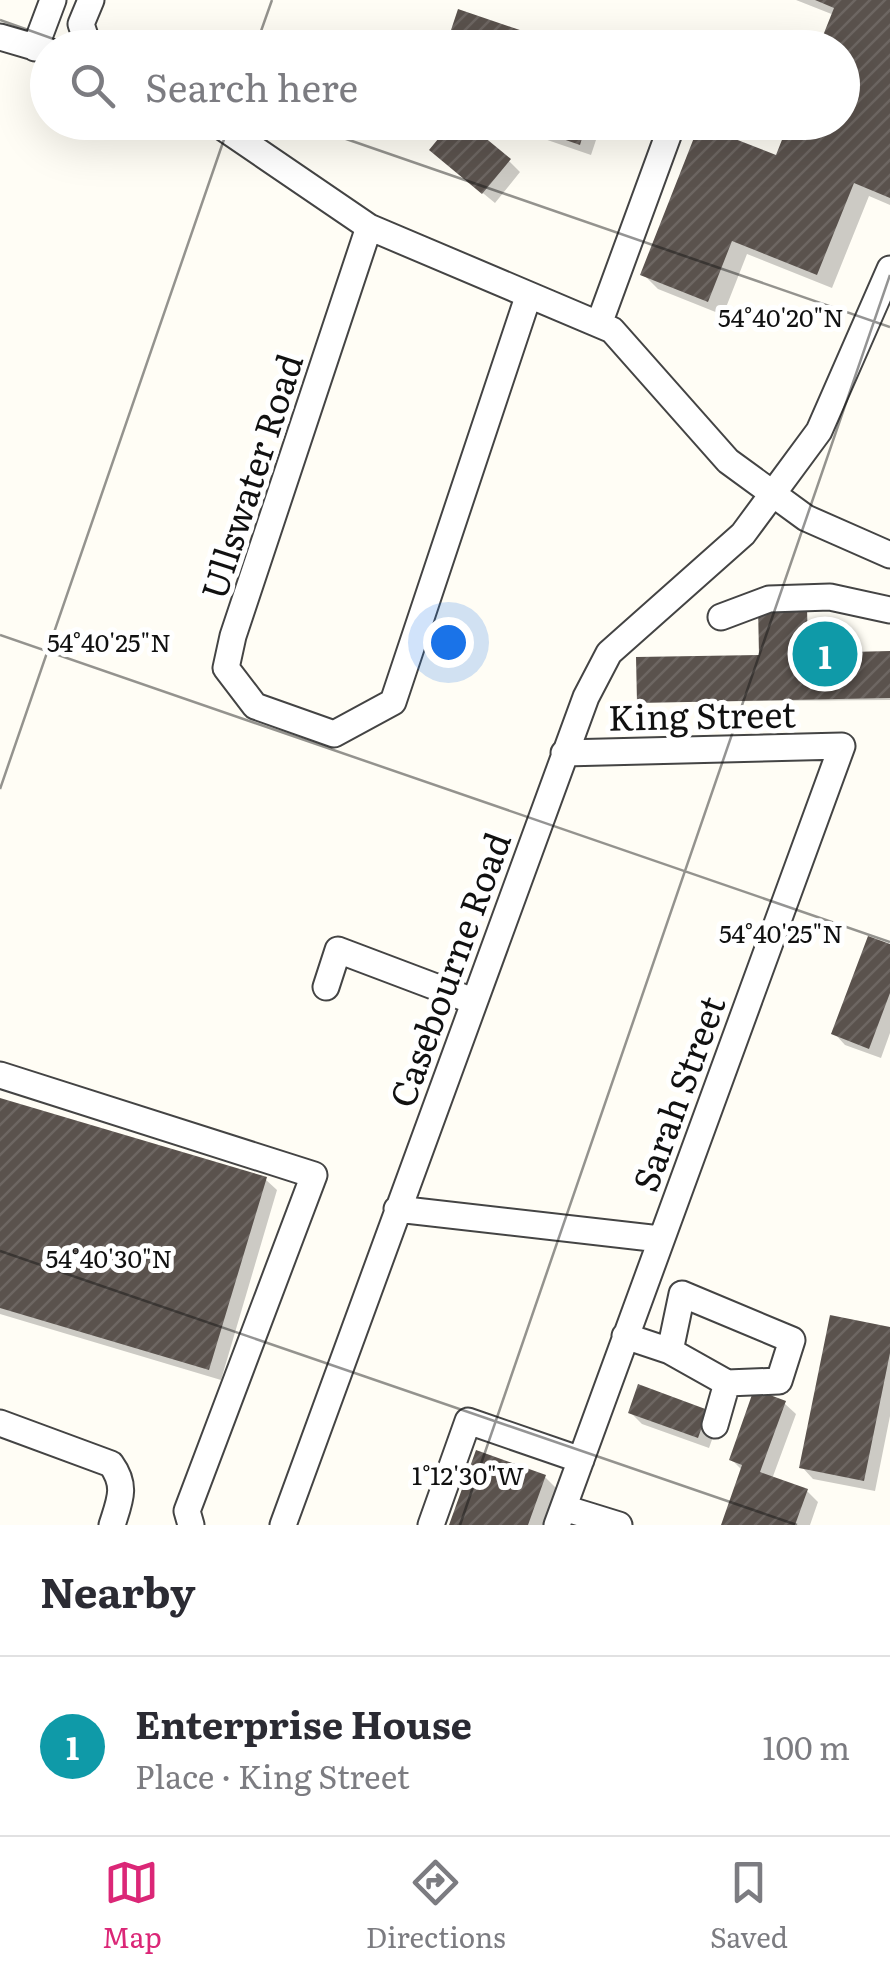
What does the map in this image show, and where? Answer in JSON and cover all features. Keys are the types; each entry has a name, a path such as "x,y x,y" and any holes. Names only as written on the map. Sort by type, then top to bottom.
{"street":[{"path":"46,30 53,0"},
{"path":"83,30 81,24 91,0"},
{"path":"0,37 30,46"},
{"path":"241,140 369,227 612,330 728,461 806,518 890,556"},
{"path":"599,324 666,140"},
{"name":"Ullswater Road","path":"369,227 226,668 255,706 334,734 392,702 528,297"},
{"name":"Casebourne Road","path":"283,1525 564,752 608,653 743,534 772,496 819,431 890,269"},
{"path":"721,617 770,599 830,597 890,610"},
{"name":"King Street","path":"564,752 842,746"},
{"name":"Sarah Street","path":"561,1516 842,746"},
{"path":"326,986 338,950 473,1002"},
{"path":"0,1076 314,1175 188,1511 191,1525"},
{"path":"397,1209 660,1239"},
{"path":"626,1336 670,1351 727,1383 779,1381 792,1340 682,1294 670,1351"},
{"path":"715,1426 727,1383"},
{"path":"431,1525 468,1422 581,1460"},
{"path":"0,1424 94,1454 110,1464 121,1478 123,1492 112,1525"},
{"path":"561,1516 619,1525"}],"building":[{"path":"815,0 890,0 890,198 854,183 817,275 732,241 708,302 640,275 693,140 738,140 776,155 782,140 860,140 860,30 825,30 834,8"},
{"path":"458,9 520,30 451,30"},
{"path":"437,140 488,140 511,159 482,194 429,150"},
{"path":"807,606 808,653 890,651 890,698 637,703 636,657 759,655 758,607"},
{"path":"868,936 890,944 890,993 869,1049 831,1034"},
{"path":"0,1098 267,1177 209,1370 0,1308"},
{"path":"830,1315 890,1327 890,1353 864,1481 799,1468"},
{"path":"638,1384 708,1410 698,1438 628,1413"},
{"path":"754,1389 786,1401 760,1472 808,1489 795,1525 721,1525 742,1465 729,1460"},
{"path":"476,1450 546,1475 528,1525 449,1525"}],"place":[{"name":"Enterprise House","path":"825,654"}]}
